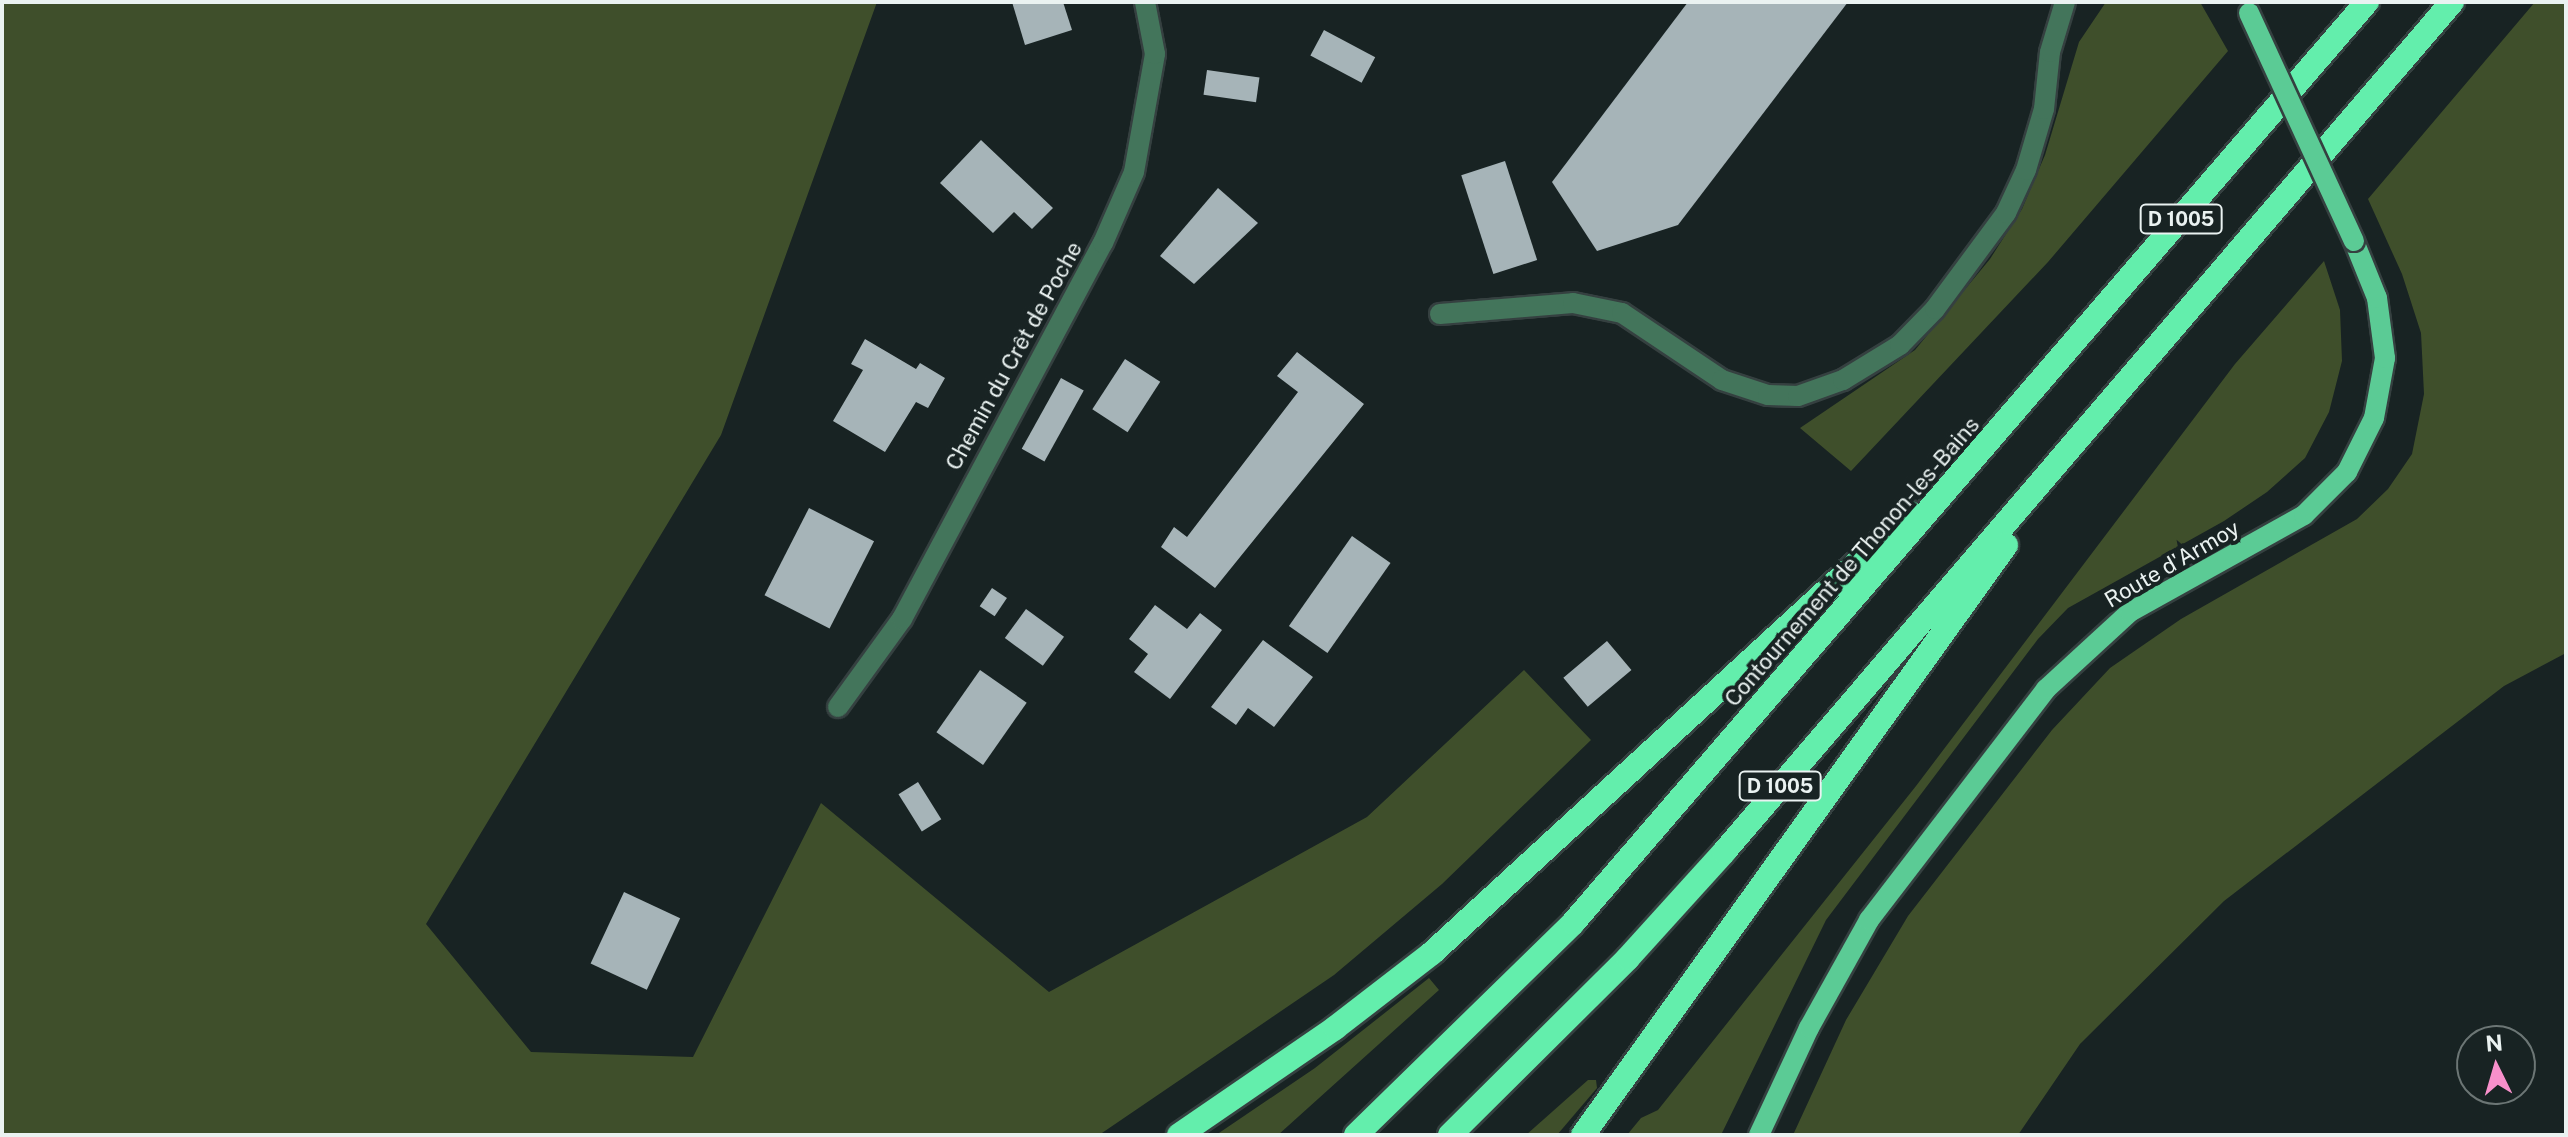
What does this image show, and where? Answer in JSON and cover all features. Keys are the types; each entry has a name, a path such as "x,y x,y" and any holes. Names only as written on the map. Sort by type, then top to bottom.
{"highway":[{"name":"Contournement de Thonon-les-Bains","path":"1356,1135 1573,923 2367,2"},
{"name":"D 1005","path":"1450,1135 1617,969 1703,876 2452,2"},
{"name":"D 1005","path":"1583,1135 2093,421"},
{"name":"D 1005","path":"1179,1135 1335,1028 1432,953 1995,435"}],"main road":[{"name":"Route d'Armoy","path":"1759,1135 1816,1015 1869,920 2046,689 2130,612 2304,515 2347,472 2374,418 2385,358 2377,298 2354,241 2246,8"}],"street":[{"name":"Chemin du Crêt de Poche","path":"838,707 902,619 1103,243 1128,186 1149,111 1155,54 1145,2"},
{"path":"1440,314 1573,303 1622,313 1722,380 1768,395 1798,396 1843,380 1900,345 1935,309 2006,213 2026,170 2044,109 2050,52 2065,2"}],"green space":[{"path":"2,2 877,2 721,435 426,924 531,1052 693,1057 821,803 1049,992 1367,817 1524,670 1591,740 1442,884 1334,975 1099,1135 2,1135"},
{"path":"2106,2 2200,2 2228,51 2048,262 1851,471 1800,428 1915,350 1990,259 2022,209 2045,155 2079,42"},
{"path":"2535,2 2566,2 2566,653 2504,686 2224,901 2080,1044 2018,1135 1793,1135 1846,1020 1908,916 2052,730 2110,668 2181,619 2357,519 2388,489 2412,454 2424,394 2421,333 2402,274 2368,199"},
{"path":"2324,261 2340,310 2342,361 2329,412 2305,458 2267,492 2224,521 2068,608 2038,639 1826,920 1721,1135 1627,1135 1641,1118 1658,1110 1916,786 2235,364"},
{"path":"1429,978 1439,990 1278,1135 1216,1135 1315,1068"},
{"path":"1588,1080 1596,1080 1597,1088 1557,1135 1526,1135"}],"building":[{"path":"1012,2 1063,2 1072,30 1025,45"},
{"path":"1688,2 1848,2 1678,225 1597,251 1552,182"},
{"path":"1324,30 1375,57 1362,83 1310,56"},
{"path":"1207,70 1259,77 1256,102 1204,95"},
{"path":"981,140 1053,208 1032,229 1014,212 993,233 940,183"},
{"path":"1505,161 1537,260 1493,274 1461,175"},
{"path":"1218,188 1258,223 1194,284 1160,256"},
{"path":"865,339 916,369 920,363 945,378 928,408 916,402 885,452 833,421 863,370 851,364"},
{"path":"1297,352 1364,404 1215,588 1161,547 1174,527 1187,537 1298,392 1277,376"},
{"path":"1125,359 1160,382 1128,432 1092,409"},
{"path":"1061,378 1084,391 1044,461 1022,449"},
{"path":"809,508 874,541 830,628 765,595"},
{"path":"1352,536 1391,563 1327,653 1289,626"},
{"path":"992,588 1007,598 995,616 980,606"},
{"path":"1155,605 1187,629 1200,613 1222,630 1170,699 1134,672 1148,654 1129,639"},
{"path":"1026,609 1064,637 1043,666 1005,638"},
{"path":"1263,640 1313,677 1274,727 1248,708 1236,725 1211,707"},
{"path":"1607,641 1631,670 1588,707 1563,678"},
{"path":"980,670 1027,703 983,765 936,732"},
{"path":"918,782 941,819 922,832 898,794"},
{"path":"624,892 680,918 647,990 591,964"}]}
